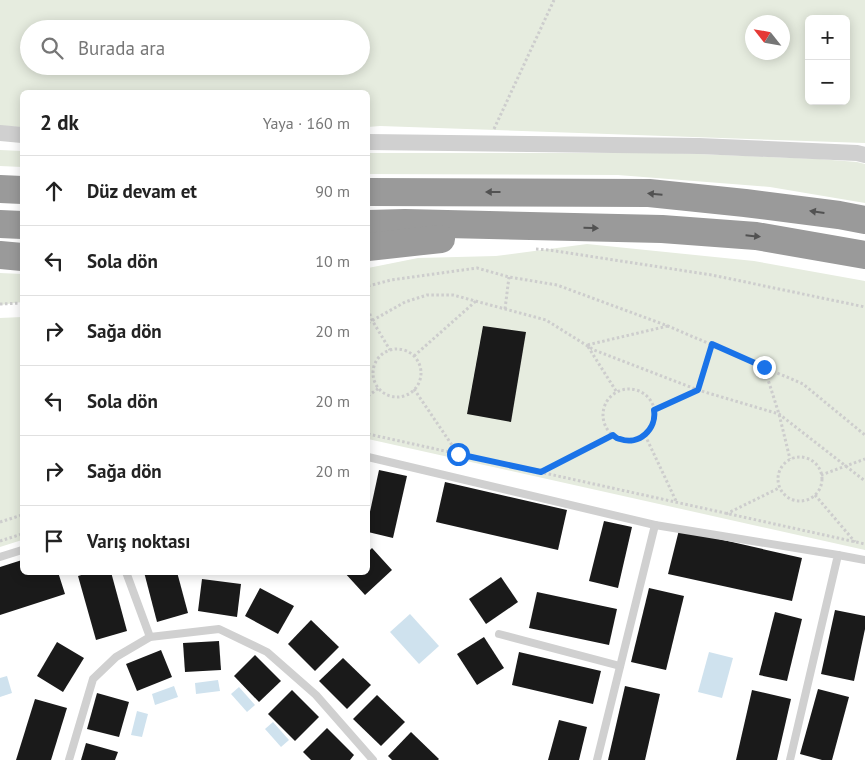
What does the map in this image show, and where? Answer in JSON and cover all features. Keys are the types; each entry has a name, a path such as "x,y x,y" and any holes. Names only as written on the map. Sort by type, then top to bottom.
{"highway":[{"path":"0,190 20,190"},
{"path":"370,192 649,193 745,203 865,220"},
{"path":"370,224 404,223 662,229 756,236 865,255"},
{"path":"0,224 20,225"},
{"path":"370,247 428,240 503,236 562,228"},
{"path":"0,255 20,257"}],"street":[{"path":"0,133 20,135"},
{"path":"370,142 699,146 857,153 865,155"}],"lane":[{"path":"370,457 655,525 865,560"},
{"path":"597,760 655,525"},
{"path":"0,557 20,551"},
{"path":"790,760 838,555"},
{"path":"127,575 150,637"},
{"path":"69,760 93,679 116,657 150,637 219,629 267,652 316,695 373,760"},
{"path":"499,634 620,666"}],"path":[{"path":"487,143 554,0"},
{"path":"532,249 712,275 865,307"},
{"path":"370,285 391,280 477,268 509,277 557,285 668,326 803,384 865,435"},
{"path":"505,309 509,277"},
{"path":"372,320 405,302 427,295 453,295 546,320 594,350 698,390 779,414 865,481"},
{"path":"414,356 476,302"},
{"path":"0,304 20,303"},
{"path":"370,314 390,350"},
{"path":"587,345 668,326"},
{"path":"654,410 698,390 712,344"},
{"path":"587,345 616,391"},
{"path":"398,348 405,350 414,356 420,367 418,383 408,394 392,396 385,393 374,382 374,366 377,359 383,353 390,350 398,348"},
{"path":"764,367 779,414 790,459"},
{"path":"370,395 379,388"},
{"path":"633,388 648,396 653,404 654,421 651,429 645,435 629,441 620,440 607,429 603,421 603,412 609,397 616,391 633,388"},
{"path":"414,389 458,454"},
{"path":"370,434 865,544"},
{"path":"541,472 613,435"},
{"path":"645,435 677,503"},
{"path":"801,457 808,459 819,468 822,482 819,489 815,495 803,501 789,498 779,488 778,473 782,466 790,459 801,457"},
{"path":"821,475 865,459"},
{"path":"726,514 779,488"},
{"path":"815,495 856,542"},
{"path":"0,522 20,516"},
{"path":"0,541 20,535"}],"shaded area":[{"path":"0,0 865,0 865,143 370,127 370,90 20,90 20,127 0,126"},
{"path":"0,150 20,151 20,167 0,166"},
{"path":"370,153 674,153 857,162 865,164 865,203 770,187 618,175 370,174"},
{"path":"587,244 754,261 865,281 865,550 370,439 370,268 418,258 496,256"},
{"path":"0,273 20,274 20,302 0,305"},
{"path":"20,317 20,541 0,547 0,318"}],"water":[{"path":"410,614 439,646 419,664 390,632"},
{"path":"709,652 733,658 722,698 698,692"},
{"path":"7,676 12,693 0,697 0,678"},
{"path":"218,680 220,691 196,694 195,683"},
{"path":"174,686 178,697 155,705 152,694"},
{"path":"239,687 255,705 247,712 231,694"},
{"path":"137,711 148,714 142,737 131,735"},
{"path":"273,722 289,740 281,747 265,729"}],"building":[{"path":"483,326 526,332 511,422 467,414"},
{"path":"379,470 407,476 393,538 370,532 370,512"},
{"path":"445,482 567,510 558,550 436,522"},
{"path":"604,521 632,527 618,588 589,581"},
{"path":"679,530 802,558 792,601 668,574"},
{"path":"372,548 392,570 365,595 347,575 370,575 370,550"},
{"path":"20,561 20,575 59,575 65,594 0,615 0,567"},
{"path":"112,575 127,631 96,640 78,576"},
{"path":"145,575 178,575 188,613 157,622"},
{"path":"501,577 518,602 486,624 469,599"},
{"path":"202,579 241,584 237,617 198,611"},
{"path":"260,588 294,606 278,634 245,616"},
{"path":"649,588 684,596 666,670 631,662"},
{"path":"537,592 617,609 609,645 529,628"},
{"path":"835,610 865,616 865,629 854,681 821,674"},
{"path":"775,612 802,619 787,681 759,675"},
{"path":"311,620 339,647 315,671 288,644"},
{"path":"484,637 504,668 477,685 457,654"},
{"path":"219,641 221,670 185,672 183,643"},
{"path":"57,642 84,658 63,692 37,676"},
{"path":"161,650 172,677 137,691 126,664"},
{"path":"519,652 601,671 593,704 512,685"},
{"path":"255,655 281,681 259,702 234,676"},
{"path":"343,658 371,685 347,709 319,681"},
{"path":"625,686 660,694 645,760 608,760"},
{"path":"818,689 849,697 832,760 822,760 800,754"},
{"path":"292,690 319,717 295,741 268,714"},
{"path":"752,690 791,699 777,760 736,760"},
{"path":"97,693 129,702 119,737 87,729"},
{"path":"377,695 405,722 381,746 353,719"},
{"path":"35,699 67,708 51,760 16,760"},
{"path":"559,720 587,727 579,760 548,760"},
{"path":"327,728 354,755 350,760 311,760 303,752"},
{"path":"411,732 438,760 392,760 388,756"},
{"path":"86,743 118,752 115,760 81,760"}],"route":[{"path":"458,454 541,472 613,435 620,440 629,441 645,435 651,429 654,421 654,410 698,390 712,344 764,367"}]}
